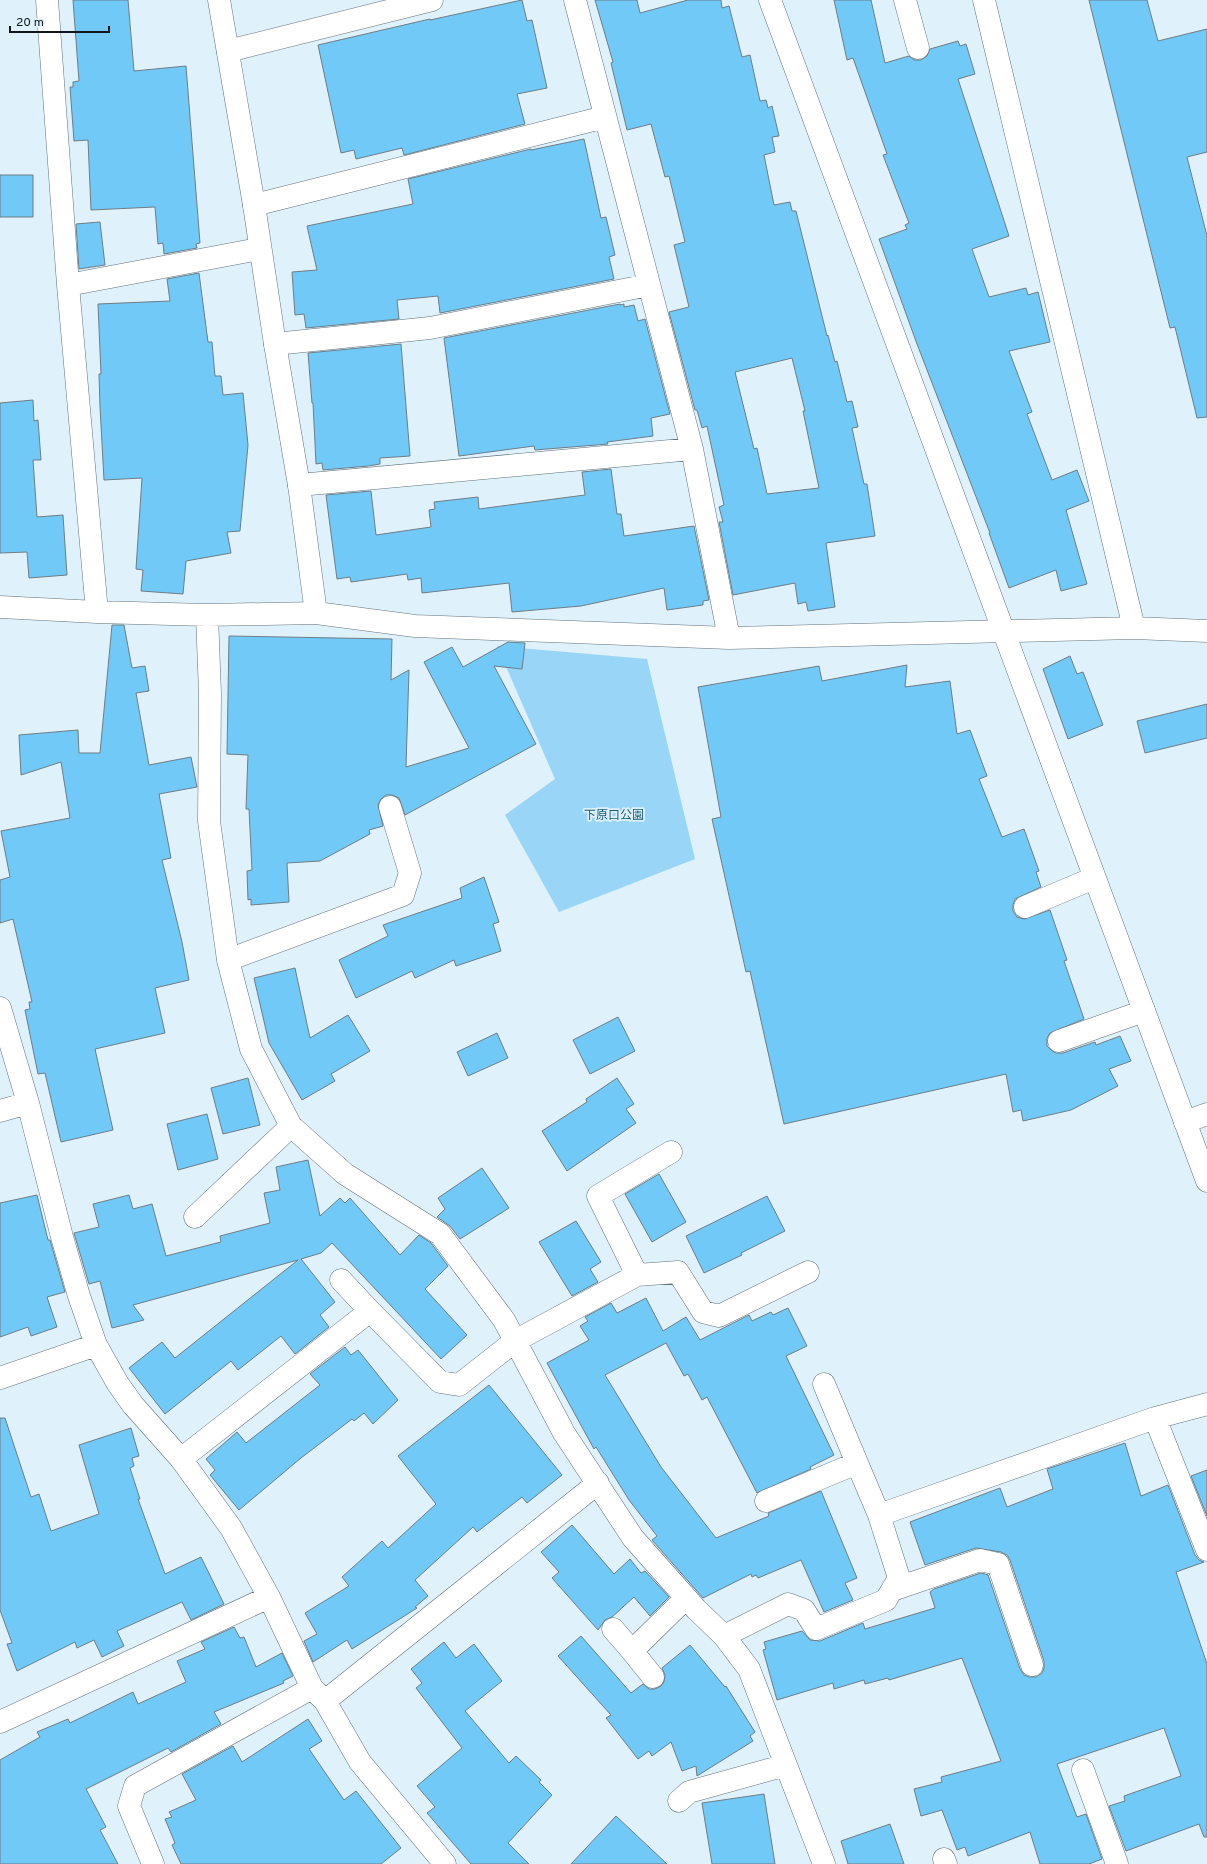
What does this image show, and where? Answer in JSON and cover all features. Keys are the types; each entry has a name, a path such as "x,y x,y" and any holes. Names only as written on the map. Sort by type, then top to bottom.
{"street":[{"path":"47,0 68,285 97,612"},
{"path":"220,0 254,205 259,250 274,344 299,485 316,613"},
{"path":"228,51 432,0"},
{"path":"575,0 692,449 729,638"},
{"path":"770,0 1002,632 1207,1182"},
{"path":"905,0 918,48"},
{"path":"984,0 1134,628"},
{"path":"254,205 605,117"},
{"path":"68,285 259,250"},
{"path":"274,344 430,328 649,285"},
{"path":"299,485 692,449"},
{"path":"0,607 97,612 207,615 316,613 415,626 729,638 1134,628 1207,631"},
{"path":"207,615 210,694 209,821 228,960 251,1049 291,1126 345,1174 440,1234 504,1320 564,1433 633,1538 686,1598 724,1636 749,1669 824,1864"},
{"path":"228,960 403,895 410,873 390,807"},
{"path":"1025,907 1094,878"},
{"path":"0,1008 28,1103 62,1237 79,1296 96,1345 118,1384 133,1405 181,1459 231,1528 269,1597 318,1695 360,1762 445,1864"},
{"path":"1059,1041 1144,1012"},
{"path":"0,1111 28,1103"},
{"path":"1185,1122 1207,1114"},
{"path":"195,1218 291,1126"},
{"path":"637,1275 598,1196 671,1152"},
{"path":"340,1280 440,1382 458,1385 515,1341 637,1275 678,1272 703,1312 719,1316 808,1272"},
{"path":"181,1459 370,1311"},
{"path":"0,1378 96,1345"},
{"path":"724,1636 788,1604 804,1610 816,1629 886,1600 900,1578 879,1514 824,1384"},
{"path":"879,1514 1155,1418 1207,1404"},
{"path":"1155,1418 1207,1550"},
{"path":"766,1501 857,1463"},
{"path":"153,1864 129,1806 135,1786 318,1695 598,1483"},
{"path":"892,1590 980,1560 998,1564 1032,1665"},
{"path":"0,1722 269,1597"},
{"path":"632,1651 686,1598"},
{"path":"613,1629 653,1677"},
{"path":"680,1801 689,1792 786,1765"},
{"path":"1083,1770 1117,1864"}],"green space":[{"name":"下原口公園","path":"497,646 647,659 695,859 559,912 505,815 555,779"}],"building":[{"path":"73,0 128,0 134,71 186,66 200,243 196,244 197,248 164,254 163,243 158,244 155,207 91,210 88,140 74,141 70,87 73,87 73,82 79,81"},
{"path":"522,0 527,21 532,20 547,88 517,94 525,124 404,155 402,148 356,159 354,150 341,153 318,45 430,19"},
{"path":"595,0 637,0 640,13 688,0 721,0 722,8 729,6 742,57 750,55 760,101 766,100 768,108 772,106 779,136 772,137 775,152 764,155 774,205 790,202 792,211 796,211 827,336 828,335 835,362 837,361 847,402 852,401 858,427 852,428 864,484 867,484 875,536 826,543 835,607 808,611 806,602 798,604 795,583 733,595 719,522 723,522 719,507 724,505 707,426 702,428 697,410 695,410 669,312 689,307 674,245 685,242 669,176 665,177 651,124 627,130 611,63 613,62","holes":["792,358 805,411 803,411 819,488 767,494 757,448 754,449 735,372"]},
{"path":"834,0 871,0 885,63 909,56 914,60 921,60 927,56 930,49 958,41 960,46 966,44 975,74 958,79 1009,236 972,249 989,297 1026,288 1028,295 1038,292 1050,342 1009,351 1032,412 1027,414 1052,480 1077,470 1089,501 1066,510 1087,584 1061,591 1056,570 1009,588 990,533 917,344 879,239 907,229 905,225 909,223 883,155 887,154 853,58 847,60"},
{"path":"1089,0 1147,0 1158,41 1207,29 1207,152 1187,157 1207,236 1207,417 1197,418 1175,327 1170,328"},
{"path":"584,139 601,218 606,217 615,255 609,257 614,279 440,313 438,296 397,300 399,319 306,328 304,314 295,315 292,272 317,270 307,226 413,204 408,179 531,149"},
{"path":"0,175 33,175 33,217 0,217"},
{"path":"100,222 105,265 79,269 76,224"},
{"path":"199,273 208,342 212,342 215,376 221,376 223,395 243,393 248,445 240,531 227,532 231,553 186,561 183,594 141,591 143,570 136,569 142,478 104,480 100,407 99,374 101,374 98,304 170,301 167,279"},
{"path":"624,304 624,307 634,305 638,321 645,319 670,414 651,418 653,436 607,442 608,444 535,450 534,446 459,456 444,338"},
{"path":"401,344 410,456 380,458 380,464 368,466 323,470 322,463 316,464 313,403 308,353"},
{"path":"33,400 34,421 38,420 41,460 33,460 37,517 63,515 67,575 29,578 27,552 0,553 0,403"},
{"path":"611,469 617,514 621,514 624,536 694,526 709,600 703,601 703,605 667,610 664,588 581,606 512,612 509,583 422,593 421,578 408,580 407,574 351,582 350,577 337,579 326,495 371,491 376,535 431,527 429,510 435,509 434,502 478,497 479,509 585,495 582,472"},
{"path":"112,625 124,625 132,668 145,666 149,691 136,693 149,765 191,757 197,787 159,794 171,858 162,860 182,942 189,980 155,988 165,1033 95,1049 113,1130 61,1142 45,1073 38,1074 25,1010 30,1009 29,1002 32,1002 13,919 0,923 0,880 10,877 1,831 70,818 61,762 21,775 19,735 78,730 79,753 100,753"},
{"path":"229,636 392,639 391,680 409,670 406,767 469,748 424,662 452,647 463,667 508,642 525,643 522,669 494,666 536,744 405,815 399,798 392,795 386,795 381,799 378,805 383,826 369,830 370,834 320,861 287,863 289,902 251,905 251,899 248,900 247,871 252,870 249,809 246,809 248,755 227,754"},
{"path":"1070,656 1077,674 1083,672 1103,725 1068,739 1043,669"},
{"path":"907,665 905,687 950,681 957,734 970,730 987,776 979,779 1002,837 1024,829 1039,871 1036,872 1041,887 1015,899 1013,911 1017,917 1024,919 1050,910 1067,960 1064,961 1084,1019 1050,1033 1047,1038 1047,1046 1056,1053 1063,1053 1095,1042 1096,1045 1120,1036 1131,1061 1109,1069 1118,1086 1071,1110 1023,1121 1021,1110 1013,1112 1006,1074 784,1124 750,971 746,972 712,819 721,817 698,687 819,666 822,681"},
{"path":"1207,704 1207,738 1145,753 1137,721"},
{"path":"484,877 499,922 493,924 501,951 456,966 454,960 415,978 412,971 356,998 339,960 388,936 383,925 462,898 460,888"},
{"path":"295,968 310,1038 348,1015 370,1051 331,1074 335,1081 302,1100 269,1043 254,978"},
{"path":"618,1017 635,1051 590,1074 573,1040"},
{"path":"497,1033 508,1058 468,1076 457,1052"},
{"path":"248,1078 260,1125 223,1134 211,1088"},
{"path":"617,1078 634,1104 626,1109 636,1123 567,1171 542,1131 587,1102 586,1099"},
{"path":"207,1114 218,1159 178,1170 167,1124"},
{"path":"308,1160 320,1216 340,1198 345,1203 350,1198 400,1255 419,1235 431,1243 448,1266 425,1289 467,1335 441,1359 332,1243 321,1253 301,1259 335,1302 320,1315 329,1327 295,1354 281,1336 238,1370 231,1361 165,1414 129,1368 162,1342 175,1358 298,1260 133,1305 144,1320 112,1328 100,1281 89,1284 74,1233 99,1227 93,1204 129,1195 133,1209 152,1204 166,1256 221,1242 220,1236 270,1223 264,1193 280,1190 276,1167"},
{"path":"482,1168 509,1208 460,1239 450,1226 437,1217 445,1209 438,1198"},
{"path":"659,1174 686,1222 652,1242 625,1194"},
{"path":"37,1195 48,1240 50,1240 65,1292 47,1297 57,1327 31,1336 28,1327 0,1337 0,1203"},
{"path":"767,1196 785,1231 741,1253 742,1255 704,1273 686,1236"},
{"path":"576,1221 601,1262 590,1269 598,1282 572,1296 539,1242"},
{"path":"646,1298 663,1331 686,1317 700,1340 749,1315 752,1321 771,1312 773,1315 788,1308 807,1346 786,1356 834,1455 810,1467 811,1469 757,1493 707,1397 702,1400 688,1374 684,1376 666,1343 605,1375 661,1467 716,1538 769,1516 768,1513 821,1491 857,1578 845,1583 853,1600 824,1612 801,1560 758,1578 756,1575 752,1577 751,1574 703,1598 652,1540 657,1536 629,1500 596,1447 594,1449 547,1363 589,1340 580,1326 588,1321 585,1317 611,1303 617,1313"},
{"path":"345,1347 351,1355 358,1350 398,1400 373,1424 364,1413 354,1421 352,1419 301,1458 239,1510 210,1475 215,1470 206,1459 237,1432 246,1443 320,1385 310,1374"},
{"path":"489,1385 562,1475 527,1503 522,1497 477,1532 473,1527 415,1580 428,1596 415,1607 417,1608 352,1649 347,1640 313,1662 304,1641 317,1634 305,1613 349,1586 342,1577 382,1541 388,1548 436,1504 398,1456"},
{"path":"0,1418 5,1418 31,1497 39,1494 51,1531 99,1514 79,1445 131,1428 139,1456 132,1458 134,1466 130,1468 140,1499 138,1499 165,1574 201,1557 224,1604 191,1620 182,1602 117,1631 124,1646 102,1657 94,1640 77,1648 75,1642 17,1671 7,1644 12,1643 0,1610"},
{"path":"1125,1443 1141,1496 1168,1485 1195,1555 1199,1560 1204,1562 1176,1572 1207,1664 1207,1837 1204,1837 1199,1824 1126,1851 1109,1806 1125,1801 1124,1796 1181,1776 1164,1728 1057,1764 1077,1817 1086,1814 1102,1859 1089,1864 1040,1864 1030,1832 968,1856 965,1847 957,1850 942,1810 921,1816 914,1789 942,1782 941,1777 1001,1761 962,1658 889,1680 888,1678 865,1684 864,1680 834,1689 833,1683 777,1700 763,1650 766,1649 764,1642 802,1631 810,1640 820,1641 863,1623 865,1629 935,1608 930,1592 934,1589 981,1573 988,1575 1020,1669 1024,1675 1036,1677 1042,1673 1044,1661 1007,1555 1001,1552 976,1548 925,1565 910,1522 1000,1488 1007,1507 1053,1489 1047,1469"},
{"path":"1207,1470 1207,1516 1191,1476"},
{"path":"572,1525 614,1574 630,1559 641,1573 645,1571 669,1597 650,1616 634,1597 612,1617 605,1620 598,1630 552,1578 559,1572 541,1552"},
{"path":"234,1627 240,1638 244,1637 256,1667 282,1653 293,1676 283,1681 284,1683 214,1712 221,1724 171,1752 168,1748 86,1789 106,1827 100,1830 118,1864 0,1864 0,1760 40,1737 37,1732 68,1719 70,1723 133,1692 138,1704 186,1682 177,1661 205,1649 201,1642"},
{"path":"581,1636 631,1693 643,1684 649,1689 655,1689 661,1686 664,1682 665,1675 662,1668 690,1645 725,1687 726,1686 755,1732 750,1736 753,1741 697,1776 696,1766 682,1771 671,1742 652,1756 649,1751 638,1759 606,1718 611,1715 558,1656"},
{"path":"444,1642 456,1658 474,1644 502,1681 465,1711 509,1763 516,1756 541,1780 539,1782 552,1795 508,1843 529,1864 471,1864 427,1813 435,1807 417,1786 462,1748 416,1688 422,1683 411,1669"},
{"path":"308,1719 322,1741 309,1749 344,1800 356,1791 401,1848 381,1864 181,1864 172,1845 175,1843 165,1819 172,1817 169,1812 196,1800 182,1774 233,1746 242,1762"},
{"path":"764,1794 775,1864 712,1864 702,1803"},
{"path":"616,1816 667,1864 571,1864"},
{"path":"890,1824 904,1864 848,1864 841,1841"}]}
